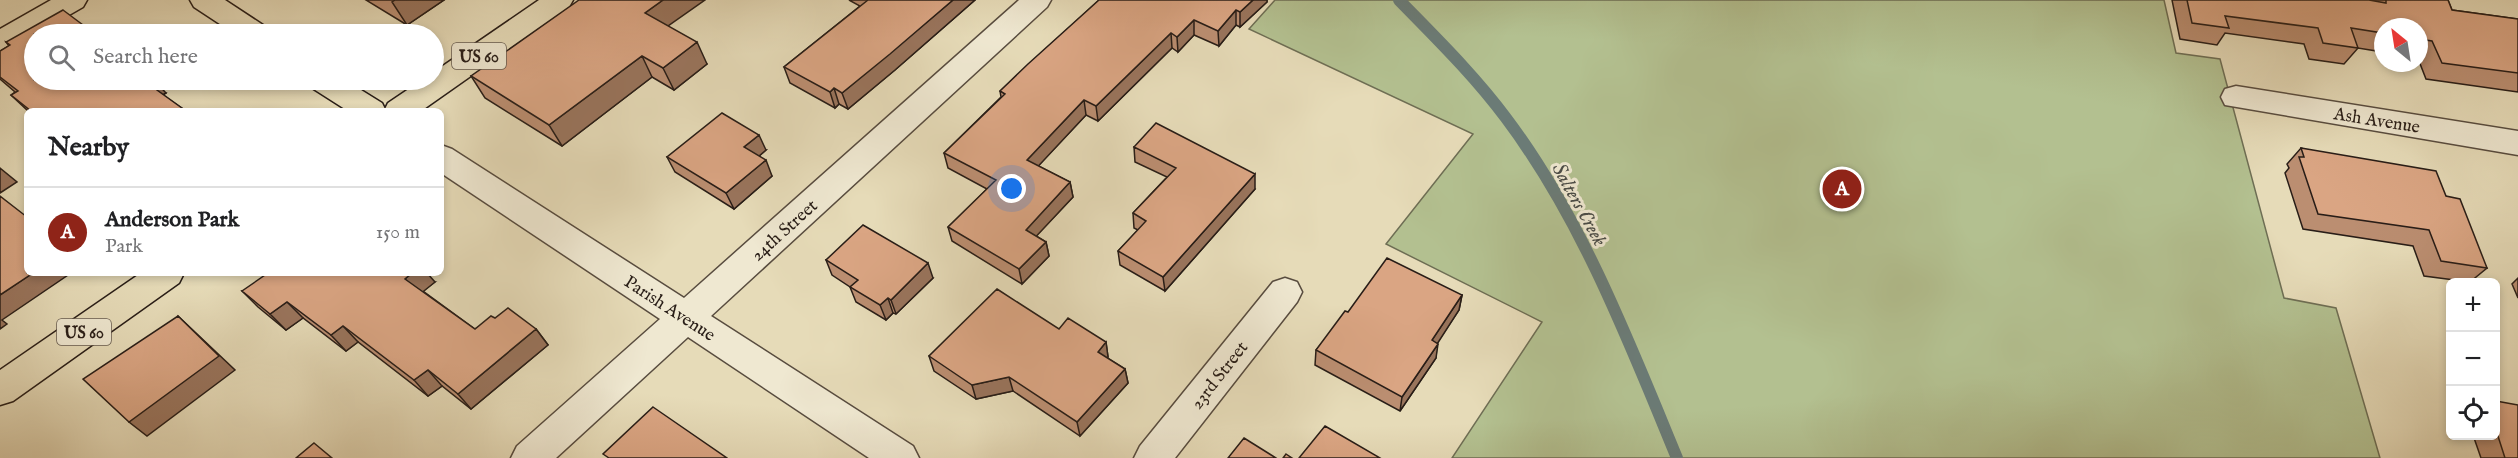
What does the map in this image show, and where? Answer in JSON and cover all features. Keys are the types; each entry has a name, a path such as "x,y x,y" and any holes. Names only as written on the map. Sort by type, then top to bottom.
{"main road":[{"path":"31,24 73,0"},
{"path":"204,0 241,24"},
{"name":"US 60","path":"444,80 559,0"},
{"path":"0,42 24,28"},
{"path":"339,90 366,108"},
{"name":"US 60","path":"403,108 429,90"},
{"name":"US 60","path":"0,390 163,276"}],"street":[{"name":"24th Street","path":"530,458 1037,0"},
{"name":"Ash Avenue","path":"2236,97 2518,143"},
{"name":"Parish Avenue","path":"444,159 900,458"},
{"name":"23rd Street","path":"1153,458 1285,292"}],"green space":[{"path":"1275,0 2164,0 2176,53 2220,59 2284,298 2336,308 2380,458 1452,458 1542,322 1386,244 1473,134 1249,29"}],"building":[{"path":"579,0 663,0 645,13 697,42 663,68 642,56 549,125 471,76"},
{"path":"868,0 953,0 842,93 834,88 830,92 784,67"},
{"path":"1099,0 1253,0 1240,12 1236,10 1218,31 1194,20 1177,37 1171,33 1096,106 1084,100 1027,160 1070,182 1026,230 1046,242 1019,269 948,227 996,180 944,153 1005,94 1000,91"},
{"path":"2187,0 2369,0 2386,3 2386,0 2448,0 2452,10 2518,19 2518,73 2442,63 2432,41 2428,40 2428,18 2374,18 2374,32 2351,28 2358,48 2323,43 2318,28 2225,16 2229,28 2192,23"},
{"path":"63,10 82,24 38,24"},
{"path":"24,32 24,90 157,90 182,108 27,108 11,95 18,91 0,77 0,51 10,45 6,42"},
{"path":"722,113 759,135 744,147 766,160 726,193 667,157"},
{"path":"1156,123 1255,174 1163,277 1118,251 1146,221 1133,213 1176,168 1134,147"},
{"path":"2301,148 2436,171 2446,196 2460,199 2487,268 2441,261 2429,230 2318,214 2299,157 2304,157"},
{"path":"0,196 24,215 24,276 28,276 0,295"},
{"path":"863,225 928,263 891,300 888,298 880,305 850,287 858,280 826,260"},
{"path":"1387,258 1462,295 1432,340 1438,344 1402,397 1316,350 1345,311 1348,312"},
{"path":"264,276 408,276 405,279 475,329 491,316 495,318 508,308 536,329 458,394 428,370 414,380 343,326 331,335 287,302 270,314 242,291"},
{"path":"997,289 1059,329 1068,318 1106,342 1098,352 1125,369 1077,422 1009,377 972,385 929,356"},
{"path":"178,316 219,356 129,422 83,379"},
{"path":"2500,402 2518,405 2518,458 2505,458 2499,440"},
{"path":"653,407 727,458 609,458 603,454"},
{"path":"1325,426 1380,458 1299,458"},
{"path":"1244,438 1276,458 1228,458"},
{"path":"314,443 332,458 296,458"}],"waterway":[{"name":"Salters Creek","path":"1399,0 1494,102 1558,197 1602,282 1677,458"}],"place":[{"name":"Anderson Park","path":"1842,189"}]}
